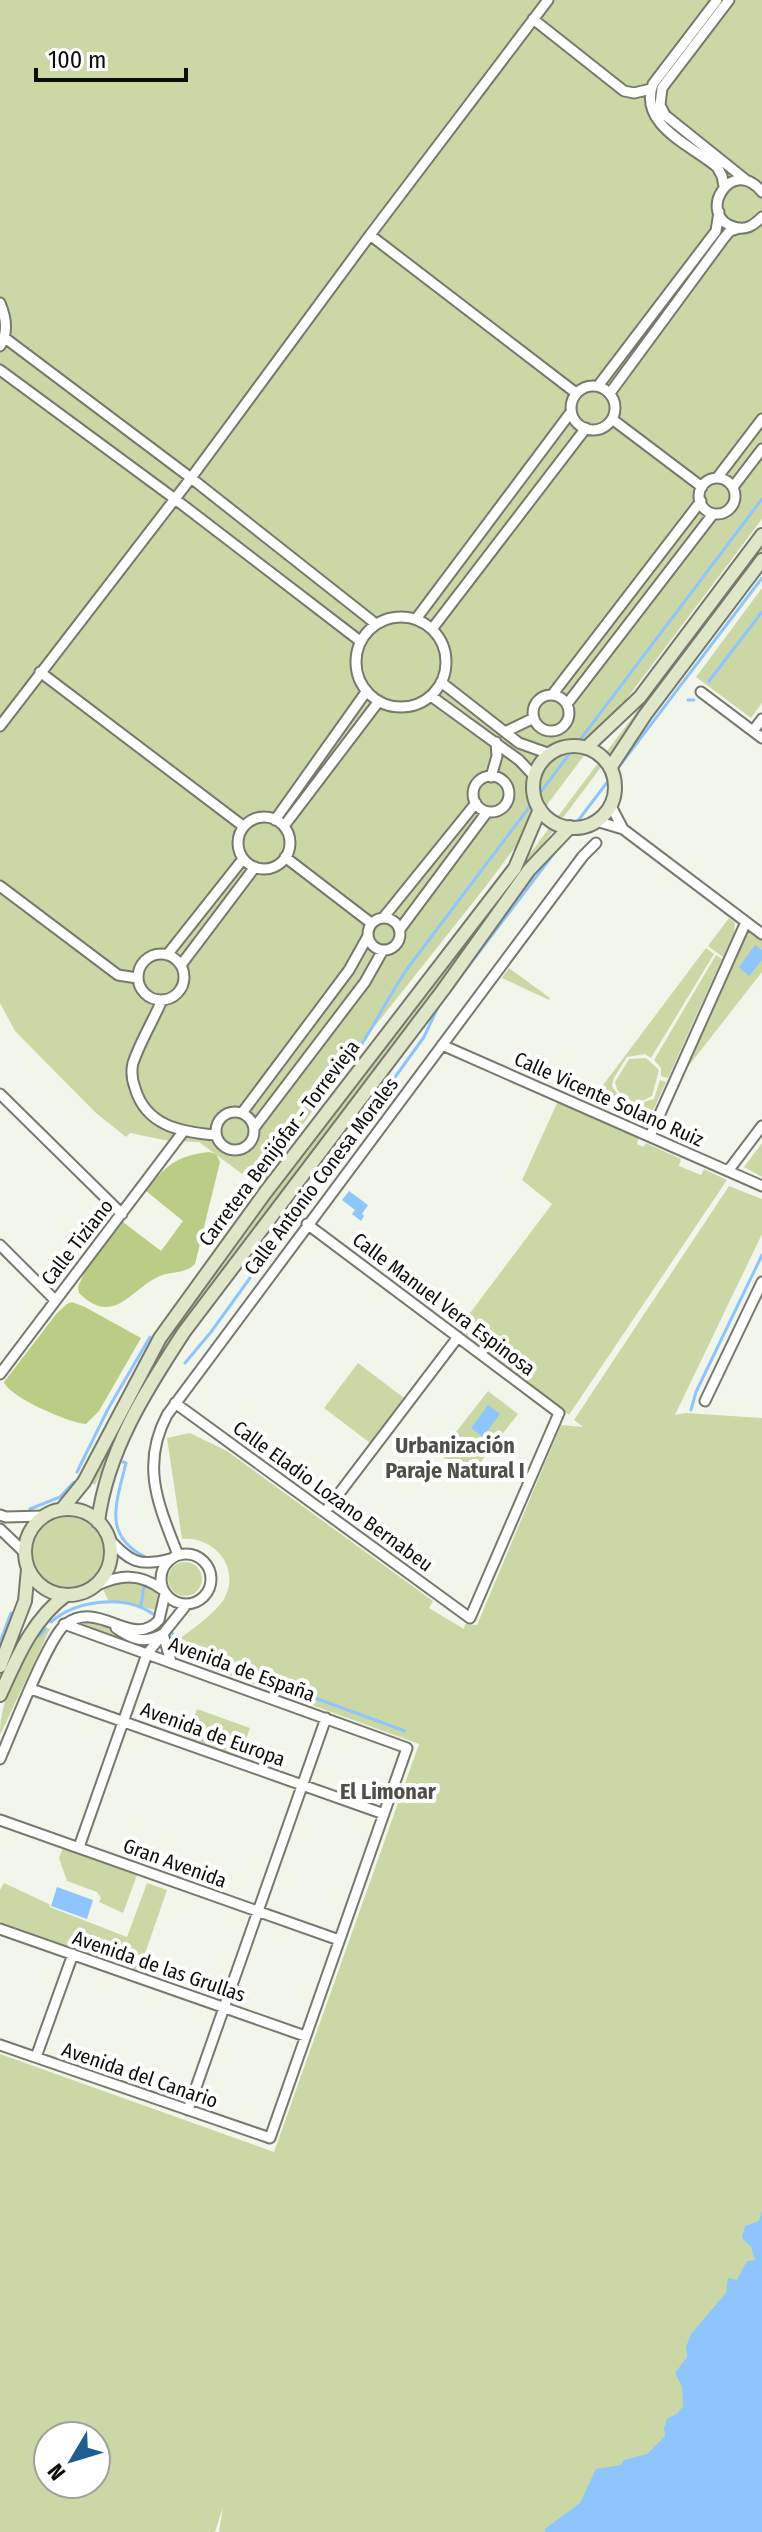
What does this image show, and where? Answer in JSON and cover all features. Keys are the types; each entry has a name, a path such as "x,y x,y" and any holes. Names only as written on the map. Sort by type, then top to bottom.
{"main road":[{"path":"586,748 640,697 762,535"},
{"path":"610,768 645,715 762,560"},
{"path":"567,746 586,748 604,759 615,783 610,804 596,821 570,827 549,819 540,809 534,797 536,770 550,754 567,746"},
{"name":"Carretera Benijófar - Torrevieja","path":"62,1509 84,1482 160,1338 275,1180 515,868 540,809"},
{"name":"Carretera Benijófar - Torrevieja","path":"98,1522 102,1490 112,1461 153,1380 184,1332 443,990 529,870 570,827"},
{"path":"62,1509 85,1513 98,1522 109,1539 109,1565 95,1586 81,1593 66,1595 46,1590 35,1581 28,1569 24,1552 30,1531 44,1516 62,1509"},
{"path":"0,1666 25,1601 28,1569"},
{"path":"0,1695 35,1626 66,1595"}],"street":[{"path":"0,726 191,478 548,0"},
{"path":"717,0 651,89 650,107 656,120 717,167 724,186"},
{"path":"729,0 662,88 660,105 665,115 762,192"},
{"path":"533,19 624,91 634,93 651,89"},
{"path":"598,386 716,231 718,197 724,186 734,180 746,180"},
{"path":"719,212 731,226 740,228"},
{"path":"610,393 730,231 754,225 762,217"},
{"path":"370,235 576,393"},
{"path":"0,303 6,317 2,342 191,478 376,624"},
{"path":"0,370 360,641"},
{"path":"589,386 598,386 610,393 614,401 612,419 598,429 586,428 575,420 571,403 576,393 589,386"},
{"path":"416,619 571,412"},
{"path":"612,419 702,487"},
{"path":"717,478 762,419"},
{"path":"432,629 586,428"},
{"path":"733,487 762,449"},
{"path":"534,718 537,702 552,695 701,501 702,487 708,480 726,480 733,487 733,505 726,511 713,514 567,704"},
{"path":"701,501 713,514"},
{"path":"395,617 416,619 432,629 443,645 446,664 441,682 431,696 413,706 394,707 366,692 355,664 360,641 376,624 395,617"},
{"path":"40,672 243,826"},
{"path":"441,682 519,743 550,754"},
{"path":"280,823 366,692"},
{"path":"701,692 762,738"},
{"path":"534,718 546,730 558,729 567,722 567,704 552,695"},
{"path":"431,696 496,742 535,777"},
{"path":"280,823 379,701"},
{"path":"505,732 534,718"},
{"path":"753,731 762,719"},
{"path":"491,777 497,756 496,742"},
{"path":"383,918 476,803 475,787 483,778 491,777 505,783 509,799 498,811 487,812 476,803"},
{"path":"610,804 623,829"},
{"path":"400,929 487,812"},
{"path":"271,817 280,823 290,837 285,857 273,867 255,867 243,859 238,845 243,826 254,818 271,817"},
{"path":"596,821 623,829 762,934"},
{"name":"Calle Antonio Conesa Morales","path":"174,1557 153,1470 156,1438 175,1403 583,856 596,843"},
{"path":"285,857 371,923"},
{"path":"167,955 243,859"},
{"path":"181,965 255,867"},
{"path":"0,886 118,975 137,978"},
{"path":"368,936 376,948 383,950 393,948 399,941 397,923 383,918 371,923"},
{"path":"650,1136 746,922"},
{"path":"242,1113 349,970 368,936 371,923"},
{"path":"254,1128 250,1119 242,1113 232,1112 222,1116 216,1124 215,1135 221,1145 232,1151 244,1149 252,1140 254,1128 365,982 383,950"},
{"path":"167,955 176,958 181,965 185,983 178,994 153,1000 142,991 137,978 140,965 150,956 167,955"},
{"path":"162,1000 132,1066 136,1093 145,1109 166,1126 183,1132 215,1135"},
{"name":"Calle Vicente Solano Ruiz","path":"442,1045 762,1186"},
{"path":"0,1094 122,1214"},
{"path":"728,1171 762,1126"},
{"name":"Calle Tiziano","path":"0,1374 183,1132"},
{"name":"Calle Manuel Vera Espinosa","path":"307,1224 559,1413 470,1618"},
{"path":"0,1245 55,1300"},
{"path":"705,1401 762,1282"},
{"path":"325,1512 458,1337"},
{"name":"Calle Eladio Lozano Bernabeu","path":"175,1403 470,1618"},
{"path":"0,1515 15,1518 44,1516"},
{"path":"0,1529 24,1552"},
{"path":"95,1586 120,1576 134,1576 148,1581 175,1602 187,1604 206,1595 211,1582 210,1574 199,1557 192,1555 156,1563 139,1563 123,1554 109,1539"},
{"path":"0,1759 53,1640 64,1624 87,1616 108,1620 134,1631 149,1629 162,1614 164,1592 161,1573 174,1557"},
{"path":"79,1847 147,1654 187,1604"},
{"path":"108,1620 123,1633 138,1640 150,1640 163,1634"},
{"name":"Avenida de España","path":"64,1624 407,1748 384,1814"},
{"path":"163,1634 171,1662"},
{"name":"Avenida de Europa","path":"31,1689 384,1814"},
{"path":"188,2110 326,1718"},
{"path":"305,2036 384,1814"},
{"name":"Gran Avenida","path":"0,1820 339,1940"},
{"name":"Avenida de las Grullas","path":"0,1929 305,2036"},
{"path":"36,2057 73,1954"},
{"name":"Avenida del Canario","path":"0,2045 269,2139 305,2036"}],"green space":[{"path":"0,0 762,0 762,519 486,886 371,1031 279,1157 261,1188 199,1142 169,1141 130,1133 126,1137 96,1113 15,1031 0,1003"},
{"path":"762,545 762,553 187,1318 137,1398 95,1485 90,1482 156,1356 180,1319"},
{"path":"762,588 762,703 751,718 696,677"},
{"path":"729,918 735,923 734,933 723,957 708,946"},
{"path":"751,931 762,939 762,972 687,1068 746,932"},
{"path":"706,948 714,954 651,1058 645,1054 627,1057 614,1078 612,1086 624,1104 620,1114 591,1101"},
{"path":"716,955 722,959 668,1078 661,1076 661,1068 654,1060"},
{"path":"509,968 550,998 549,1000 502,978"},
{"path":"646,1058 659,1070 652,1096 640,1102 627,1103 615,1082 629,1059"},
{"path":"660,1080 666,1082 648,1122 641,1124 624,1116 629,1106 654,1099"},
{"path":"558,1101 639,1137 637,1144 643,1147 646,1143 681,1159 679,1166 701,1175 704,1169 727,1180 569,1415 458,1329 552,1204 522,1180"},
{"path":"762,1143 762,1177 744,1167"},
{"path":"209,1152 216,1154 220,1162 195,1264 183,1271 160,1276 112,1306 102,1307 91,1303 79,1293 78,1287 85,1271 123,1222 161,1251 183,1221 146,1191 173,1163"},
{"path":"729,1186 762,1199 762,1234 675,1415 762,1418 762,2532 219,2532 223,2507 215,2532 0,2532 0,2054 274,2152 419,1744 174,1655 168,1644 169,1632 175,1640 179,1639 207,1617 222,1602 229,1579 228,1568 215,1549 206,1543 182,1539 167,1438 190,1433 227,1451 433,1601 429,1608 464,1629 465,1624 477,1625 561,1425 583,1427 574,1420"},
{"path":"72,1302 141,1338 99,1411 86,1424 40,1408 17,1395 4,1382 57,1313"},
{"path":"358,1363 404,1398 370,1443 324,1408"},
{"path":"488,1391 518,1414 469,1477 439,1454"},
{"path":"75,1517 97,1532 103,1552 101,1566 93,1577 82,1585 61,1587 43,1577 35,1566 33,1545 43,1527 54,1519"},
{"path":"185,1562 197,1567 202,1579 197,1591 185,1596 173,1591 168,1579 173,1567"},
{"path":"137,1580 155,1591 160,1611 108,1600 103,1589 114,1582"},
{"path":"85,1622 100,1624 149,1647 147,1649 84,1626"},
{"path":"43,1626 50,1629 0,1735 8,1692"},
{"path":"197,1709 250,1728 240,1756 187,1737"},
{"path":"63,1848 137,1875 123,1913 99,1902 101,1898 97,1892 67,1881 59,1858"},
{"path":"4,1883 50,1907 127,1937 147,1883 167,1890 139,1971 0,1922 0,1890"}],"water":[{"path":"755,945 762,950 762,960 749,976 739,967"},
{"path":"349,1191 368,1205 361,1221 352,1214 355,1210 342,1200"},
{"path":"488,1405 500,1414 483,1437 471,1428"},
{"path":"57,1887 93,1900 87,1919 51,1906"},
{"path":"762,2210 762,2532 545,2532 580,2503 596,2469 621,2465 624,2460 647,2454 665,2436 667,2419 683,2406 682,2387 675,2373 687,2357 686,2347 691,2334 726,2293 728,2278 737,2280 747,2261 755,2260 751,2247 742,2238 745,2226 759,2221"}],"waterway":[{"path":"344,1071 407,969 762,499"},
{"path":"574,826 762,578"},
{"path":"709,681 762,612"},
{"path":"688,700 694,700"},
{"path":"185,1363 211,1332 424,1037 439,1005 558,848"},
{"path":"691,1410 696,1392 762,1255"},
{"path":"77,1472 108,1409 150,1337"},
{"path":"123,1462 126,1463 116,1505 118,1529 123,1540 147,1558"},
{"path":"30,1509 60,1497 74,1482"},
{"path":"141,1606 144,1586"},
{"path":"51,1622 74,1609 101,1602 129,1604 153,1614"},
{"path":"0,1642 11,1613"},
{"path":"40,1636 45,1629"},
{"path":"172,1633 195,1654 405,1731"}],"district":[{"name":"Urbanización Paraje Natural I","path":"455,1458"},
{"name":"El Limonar","path":"388,1791"}]}
